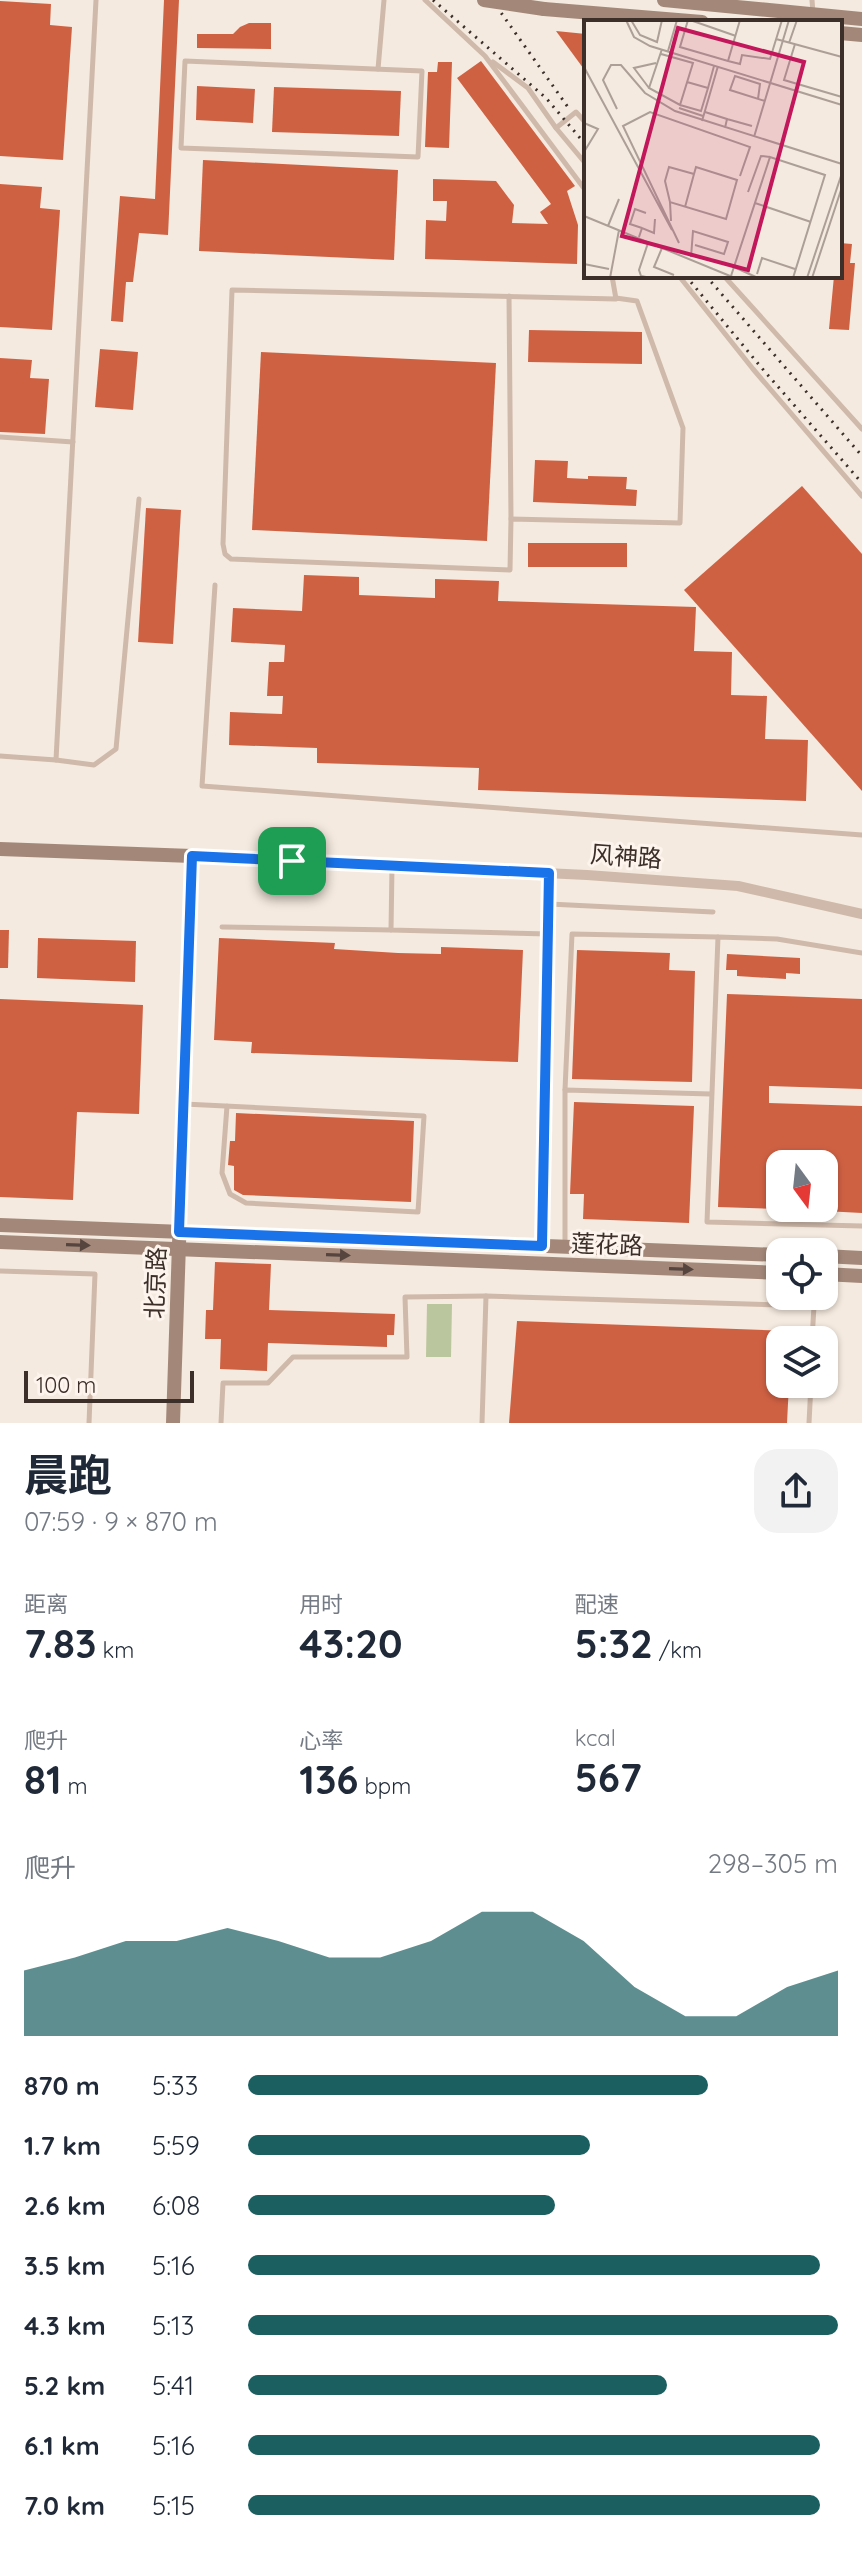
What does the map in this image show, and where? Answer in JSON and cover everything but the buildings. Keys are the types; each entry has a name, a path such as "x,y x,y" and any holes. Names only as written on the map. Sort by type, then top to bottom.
{"street":[{"path":"484,0 544,9 678,20"},
{"path":"664,0 812,7 862,19"},
{"path":"842,33 862,35"},
{"name":"风神路","path":"0,849 549,873 738,886 862,914"},
{"name":"北京路","path":"173,1423 192,856"},
{"name":"莲花路","path":"0,1225 766,1254"},
{"name":"莲花路","path":"0,1242 766,1272"},
{"path":"838,1257 862,1258"},
{"path":"838,1275 862,1276"}],"lane":[{"path":"56,760 96,0"},
{"path":"378,69 384,0"},
{"path":"425,0 485,56 528,88 584,162"},
{"path":"485,56 584,188"},
{"path":"185,61 378,69 422,71 418,157 181,148 185,61"},
{"path":"556,128 576,112 584,121"},
{"path":"612,278 616,298"},
{"path":"681,278 753,369 862,496"},
{"path":"726,278 862,429"},
{"path":"509,296 510,570 231,559 225,554 223,544 232,290 616,298 637,301 683,428 680,523 511,519"},
{"path":"0,437 73,442"},
{"path":"0,756 94,765 116,749 139,499"},
{"path":"215,585 202,786 862,835"},
{"path":"391,930 392,866"},
{"path":"542,1246 549,873"},
{"path":"549,904 713,912"},
{"path":"222,927 548,934"},
{"path":"565,1246 565,1090 572,934 777,939 862,953"},
{"path":"718,937 707,1222 862,1226"},
{"path":"565,1090 711,1094"},
{"path":"183,1104 227,1106 424,1116 418,1212 246,1203 230,1194 222,1173 227,1106"},
{"path":"0,1271 95,1274 89,1423"},
{"path":"221,1423 223,1383 268,1383 293,1357 407,1357 405,1297 486,1296 814,1306 813,1326"},
{"path":"482,1423 486,1296"},
{"path":"809,1423 810,1398"}],"green space":[{"path":"427,1304 452,1304 451,1357 426,1357"}],"railway":[{"path":"433,0 546,98 584,143"},
{"path":"492,0 570,110"},
{"path":"688,278 862,483"},
{"path":"708,278 862,456"}],"route":[{"path":"192,856 292,861 549,873 542,1246 179,1232 192,856"}]}
